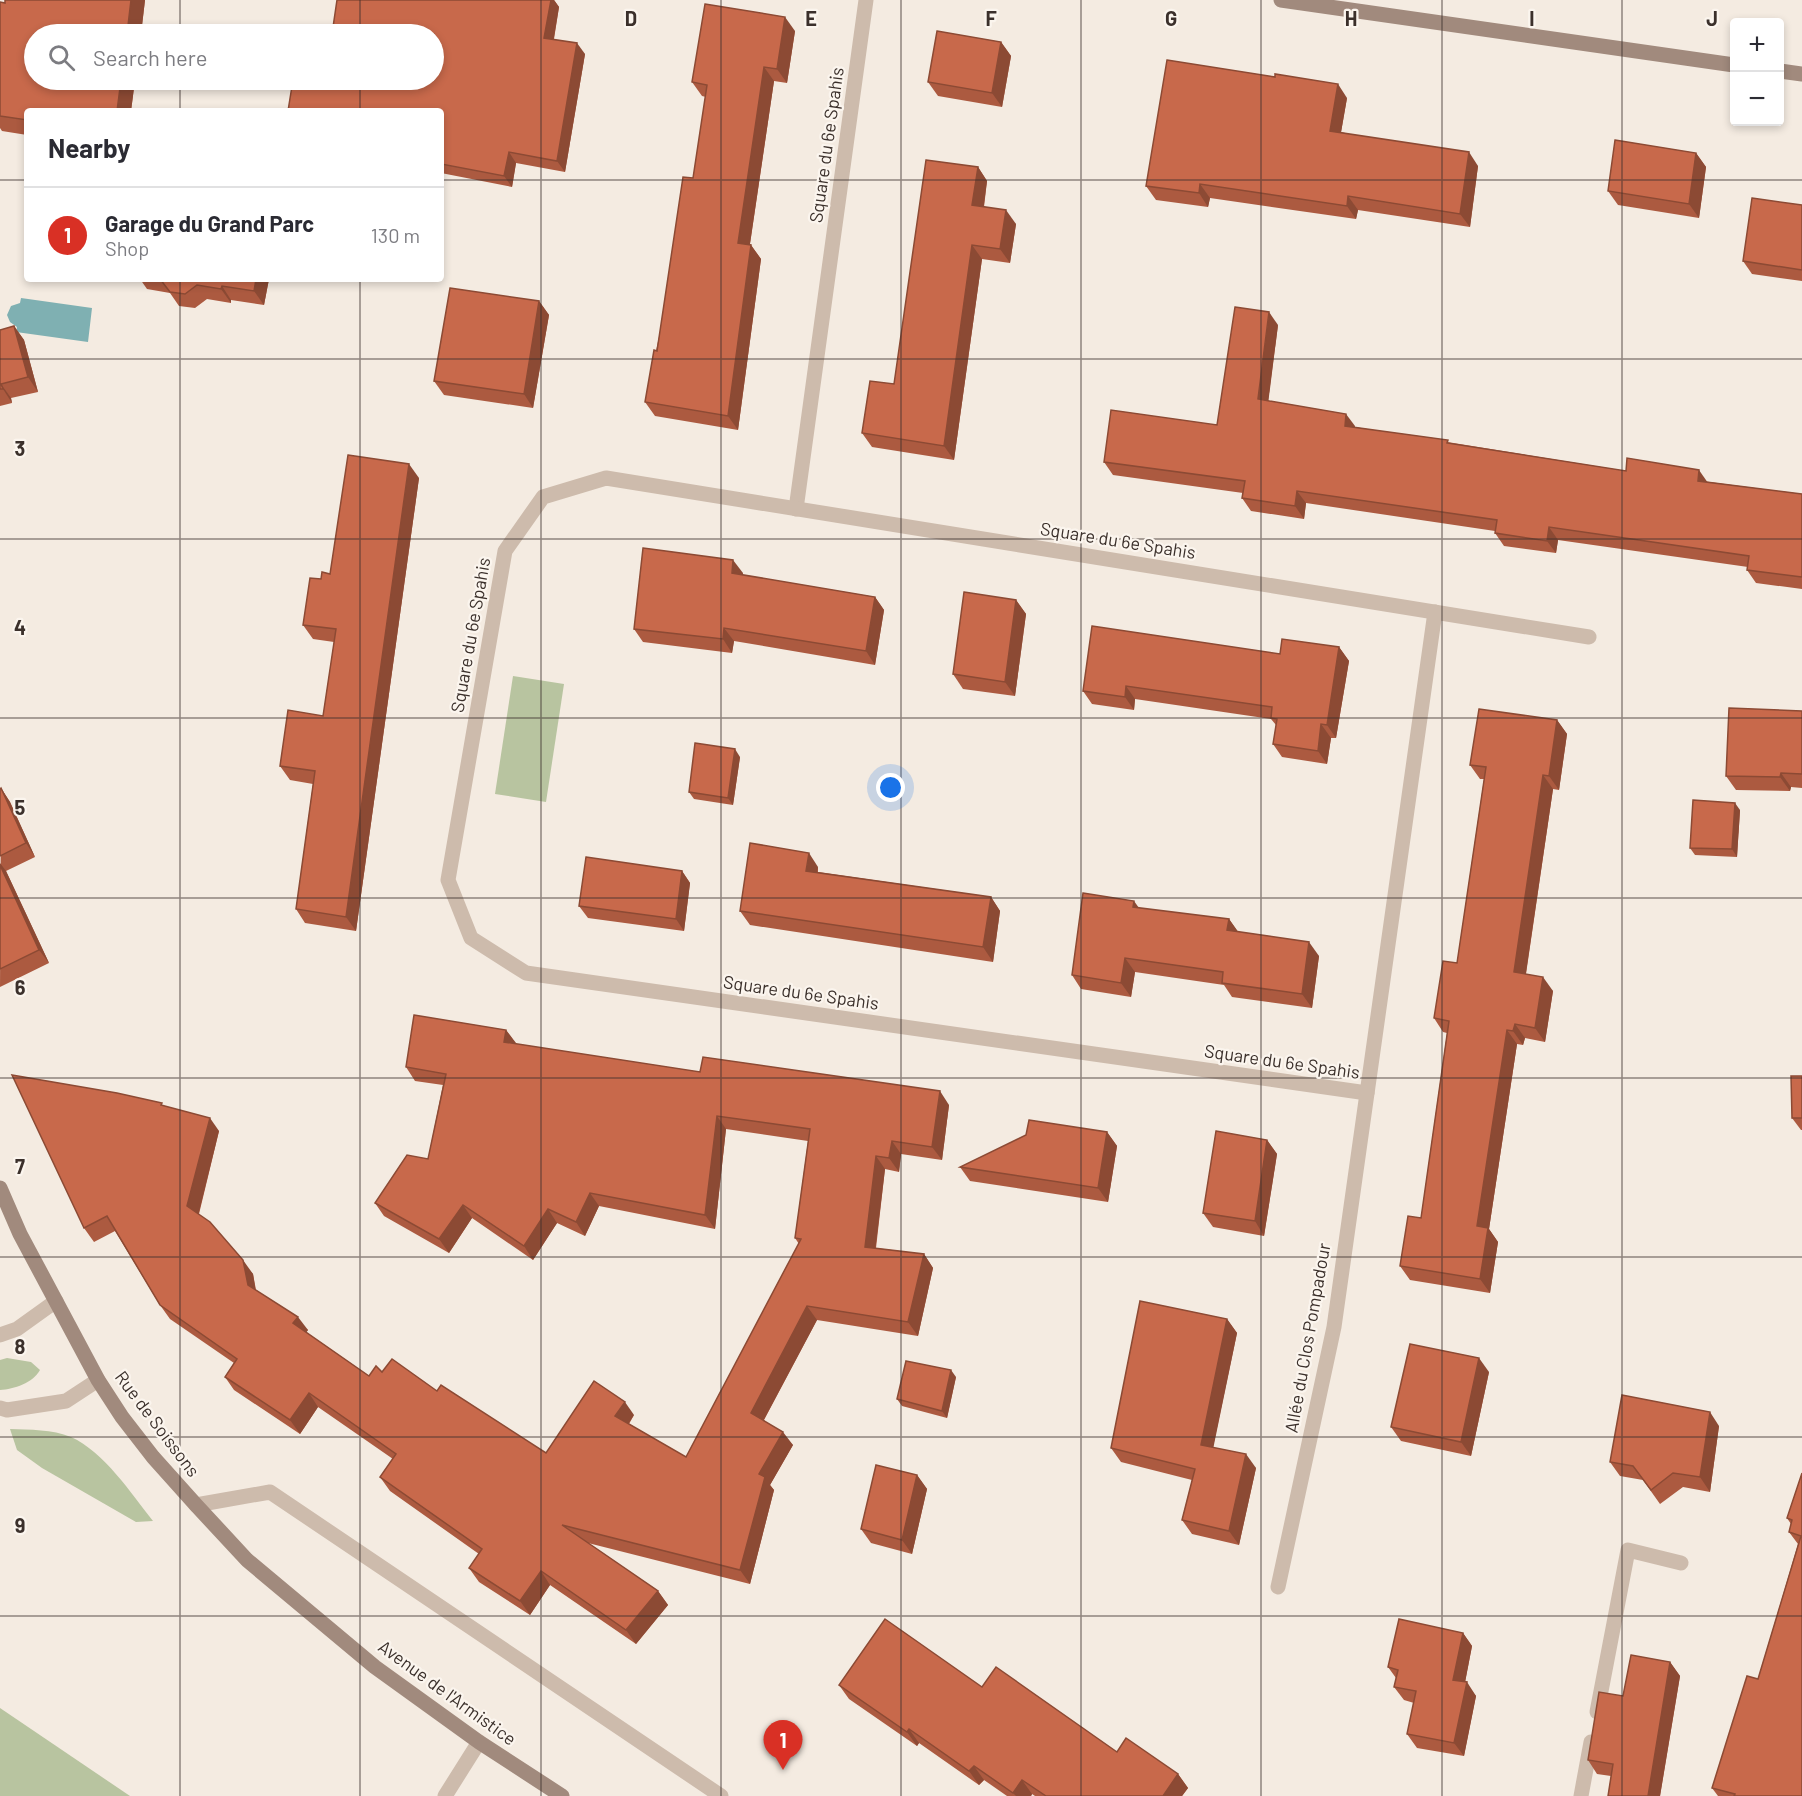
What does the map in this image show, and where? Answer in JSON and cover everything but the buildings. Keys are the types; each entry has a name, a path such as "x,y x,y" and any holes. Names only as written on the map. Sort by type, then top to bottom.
{"main road":[{"path":"1281,0 1730,64"},
{"path":"1784,72 1802,74"},
{"name":"Rue de Soissons","path":"0,1188 20,1234 98,1380 122,1417 153,1457 247,1560 313,1616"},
{"name":"Avenue de l'Armistice","path":"313,1616 375,1667 478,1742 562,1796"}],"street":[{"name":"Square du 6e Spahis","path":"796,509 866,0"},
{"name":"Square du 6e Spahis","path":"1435,612 1366,1093 526,973 471,938 448,880 505,551 543,497 606,478 796,509 1435,612 1589,637"},
{"name":"Allée du Clos Pompadour","path":"1278,1587 1334,1327 1366,1093"},
{"path":"0,1335 17,1329 56,1301"},
{"path":"0,1408 7,1410 66,1401 98,1380"},
{"path":"196,1505 270,1492 721,1796"},
{"path":"1581,1796 1629,1550 1681,1563"},
{"path":"445,1796 478,1742"}],"green space":[{"path":"513,676 564,684 546,802 495,794"},
{"path":"7,1358 31,1362 40,1370 23,1385 0,1390 0,1360"},
{"path":"10,1429 56,1433 71,1437 83,1444 116,1474 153,1521 136,1522 42,1468 17,1450"},
{"path":"0,1708 130,1796 0,1796"}],"water":[{"path":"21,298 92,308 88,342 16,332 17,327 10,322 7,315 11,306 20,303"}],"place":[{"name":"Garage du Grand Parc","path":"783,1770"}]}
